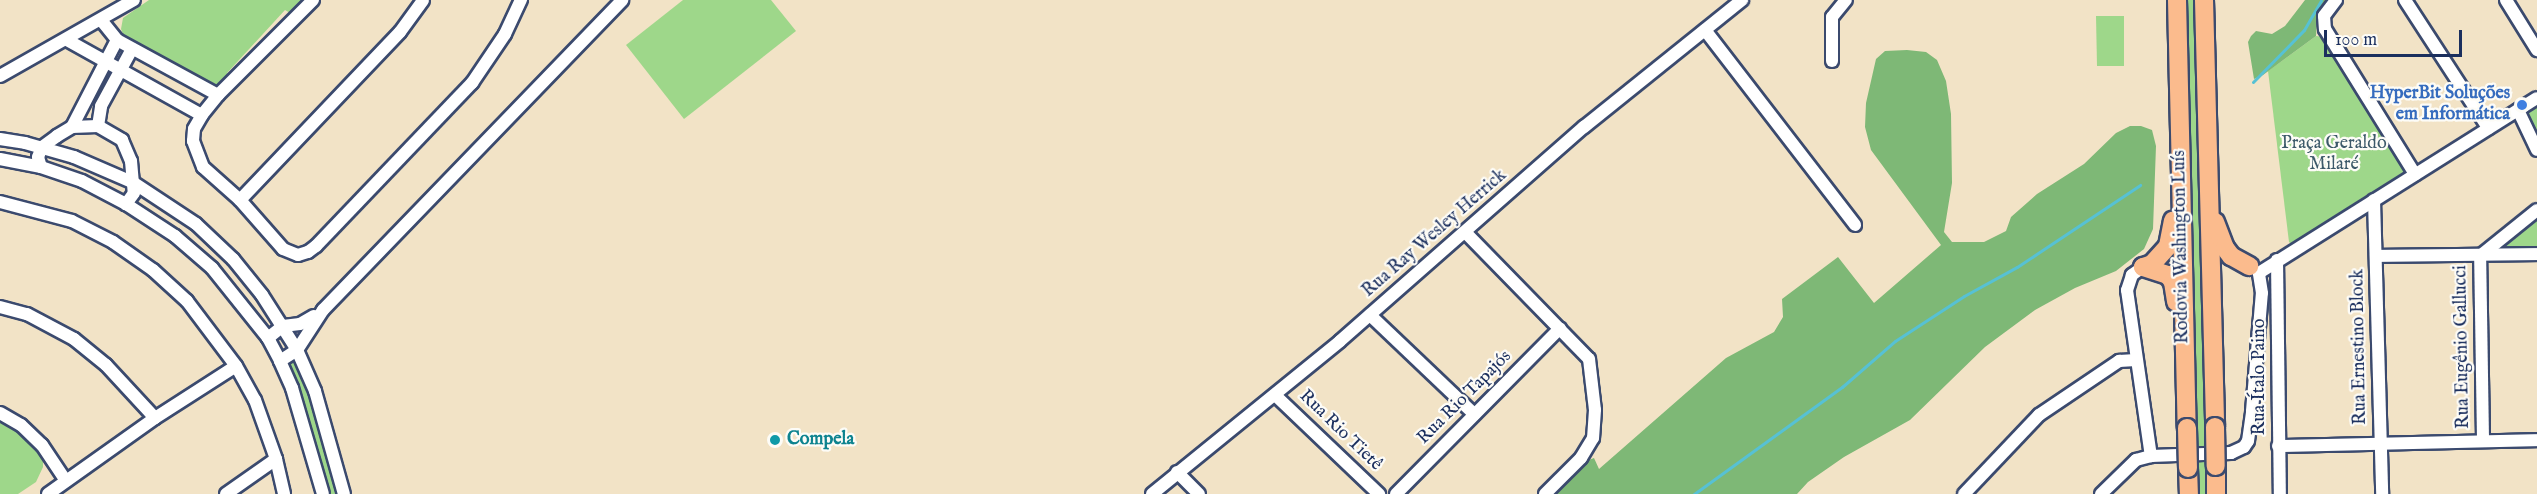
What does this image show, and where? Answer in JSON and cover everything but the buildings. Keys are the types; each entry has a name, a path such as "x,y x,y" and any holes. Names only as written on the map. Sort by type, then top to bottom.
{"highway":[{"name":"Rodovia Washington Luís","path":"2177,0 2182,174 2183,345 2189,494"},
{"name":"Rodovia Washington Luís","path":"2204,0 2216,494"},
{"path":"2208,165 2218,235 2231,256 2254,269"},
{"path":"2143,267 2152,264 2168,246 2182,174"},
{"path":"2143,267 2168,275 2173,282 2183,345"},
{"path":"2213,344 2218,278 2229,269 2254,269"}],"street":[{"path":"0,76 134,0"},
{"path":"313,0 218,95 194,129 196,154 202,167 240,200 283,249 298,255 312,250 472,83 505,34 521,0"},
{"path":"240,200 400,33 423,0"},
{"path":"280,361 297,350 323,310 622,0"},
{"name":"Rua Ray Wesley Herrick","path":"1152,494 1370,315 1584,127 1742,0"},
{"path":"1832,61 1832,16 1846,0"},
{"path":"2337,0 2324,16 2327,33 2415,174"},
{"path":"2405,0 2488,128"},
{"path":"2505,0 2537,50"},
{"path":"100,20 117,40 218,95"},
{"path":"1704,30 1855,225"},
{"path":"67,40 202,115"},
{"path":"41,167 38,157 42,147 72,127 88,99 104,61 117,40"},
{"path":"98,126 101,106 132,49"},
{"path":"2102,494 2136,460 2151,456 2232,453 2244,447 2248,441 2252,411 2262,293 2254,269 2277,260 2537,98"},
{"path":"2518,110 2537,150"},
{"path":"72,127 98,126 122,140 131,161 134,183 134,194 126,204"},
{"path":"0,139 42,147 95,164 134,183 196,224 233,259 283,326 297,350 315,391 344,494"},
{"path":"0,159 41,167 82,181 126,204 175,236 212,268 268,338 280,361 292,388 323,494"},
{"name":"Rua Ernestino Block","path":"2374,200 2382,494"},
{"path":"0,202 72,221 138,258 186,301 236,366 255,400 276,459 284,494"},
{"name":"Rua Eugênio Gallucci","path":"2483,440 2480,256 2537,210"},
{"path":"1465,232 1589,359 1595,410 1593,438 1581,458 1545,494"},
{"path":"2376,256 2537,254"},
{"name":"Rua Ítalo Paino","path":"2277,260 2280,494"},
{"path":"2143,267 2132,275 2127,290 2151,456"},
{"path":"0,307 27,314 74,339 106,365 155,418"},
{"path":"268,338 283,326 300,324 323,310"},
{"path":"1370,315 1474,414"},
{"name":"Rua Rio Tapajós","path":"1396,494 1560,328"},
{"path":"1964,494 2039,416 2120,361 2136,360"},
{"path":"48,494 155,418 236,366"},
{"name":"Rua Rio Tietê","path":"1275,395 1379,494"},
{"path":"0,412 21,425 42,445 66,481"},
{"path":"2278,446 2537,440"},
{"path":"226,494 276,459"},
{"path":"1177,472 1199,494"}],"green space":[{"path":"149,0 303,0 290,13 285,10 227,73 231,77 217,85 125,39 121,29 123,18"},
{"path":"683,0 771,0 796,31 684,119 626,45"},
{"path":"2183,0 2199,0 2210,449 2195,448"},
{"path":"2305,0 2331,0 2317,20 2316,36 2263,75 2254,79 2248,42 2251,36 2256,31 2272,34 2285,26"},
{"path":"2096,16 2124,16 2124,66 2097,66"},
{"name":"Praça Geraldo Milaré","path":"2316,36 2327,37 2404,167 2404,174 2296,245 2292,245 2289,242 2268,71"},
{"path":"1885,51 1926,52 1937,60 1946,81 1951,114 1952,183 1944,232 1952,242 1984,242 2006,231 2011,217 2037,194 2084,164 2116,133 2130,126 2141,126 2152,130 2156,146 2153,229 2144,249 2116,271 2075,288 2035,310 1985,347 1910,420 1844,457 1808,482 1797,494 1554,494 1586,461 1594,458 1599,469 1726,358 1774,332 1783,317 1782,299 1838,257 1874,303 1941,245 1871,150 1865,127 1866,103 1876,59"},
{"path":"2537,102 2537,140 2525,112"},
{"path":"2537,216 2537,248 2506,247 2504,241"},
{"path":"291,360 296,363 316,412 337,494 328,494 315,445 287,366"},
{"path":"0,420 32,443 43,460 43,467 36,482 18,494 0,494"},
{"path":"2194,461 2211,461 2211,494 2194,494"}],"waterway":[{"path":"2253,82 2304,30 2321,0"},
{"path":"1694,494 1842,387 1895,341 1964,296 2017,267 2140,185"}],"place":[{"name":"HyperBit Soluções em Informática","path":"2522,105"},
{"name":"Compela","path":"775,440"}]}
